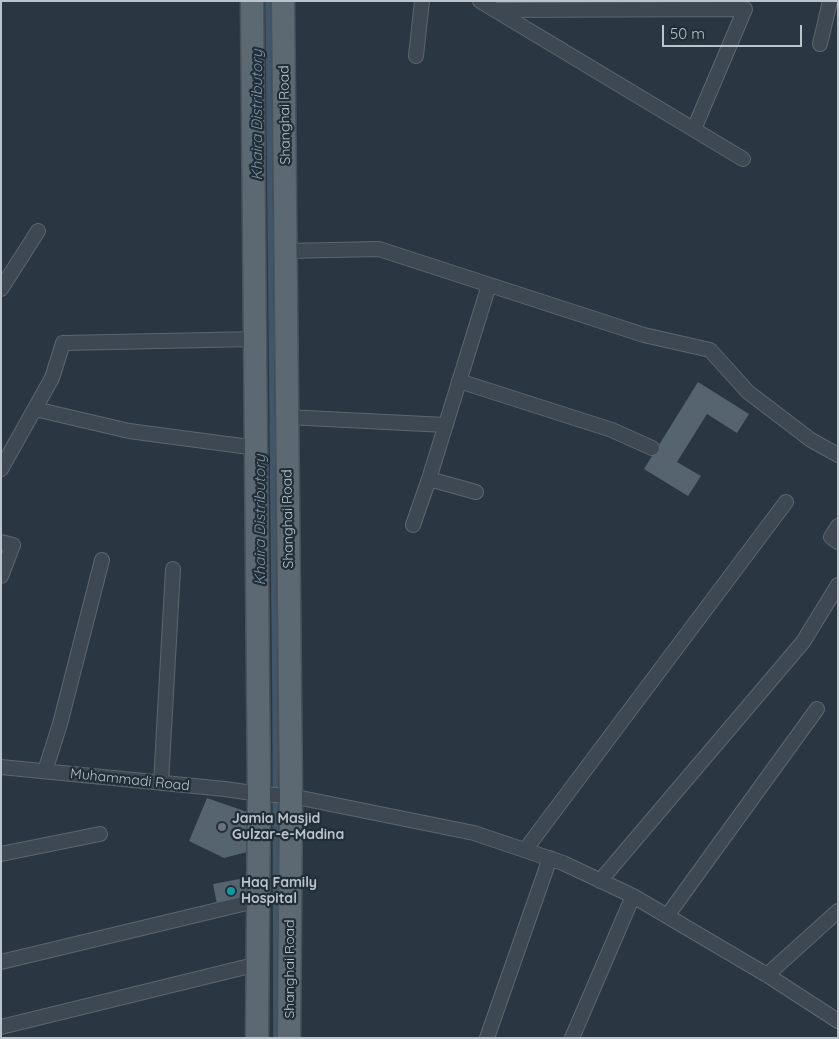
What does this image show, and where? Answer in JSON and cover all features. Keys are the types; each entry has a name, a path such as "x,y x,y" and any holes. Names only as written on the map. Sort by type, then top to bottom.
{"main road":[{"path":"252,1 263,794 257,1038"},
{"name":"Shanghai Road","path":"283,1 290,1038"}],"street":[{"path":"416,56 422,1"},
{"path":"480,1 742,159"},
{"path":"820,44 830,1"},
{"path":"494,10 745,8 694,129"},
{"path":"1,289 38,231"},
{"path":"286,251 379,249 644,335 710,350 748,392 811,440 838,455"},
{"path":"413,526 489,285"},
{"path":"1,469 52,378 63,344 256,339"},
{"path":"459,381 612,430 652,448"},
{"path":"35,409 129,431 257,448"},
{"path":"287,417 446,425"},
{"path":"429,479 476,492"},
{"path":"525,850 786,502"},
{"path":"838,526 831,537 838,542"},
{"path":"1,542 13,544 1,576"},
{"path":"45,771 60,724 102,560"},
{"path":"160,783 173,569"},
{"path":"600,881 803,642 838,585"},
{"path":"668,916 817,709"},
{"name":"Muhammadi Road","path":"1,766 287,796 474,833 550,858 633,896 767,975 838,1020"},
{"path":"1,854 100,834"},
{"path":"486,1038 550,858"},
{"path":"572,1038 633,896"},
{"path":"1,962 259,900"},
{"path":"767,975 838,911"},
{"path":"1,1027 258,964"}],"building":[{"path":"698,382 749,414 737,433 707,414 677,462 701,476 688,496 644,469"},
{"name":"Jamia Masjid Gulzar-e-Madina","path":"207,798 250,813 247,852 224,858 189,841"},
{"name":"Haq Family Hospital","path":"245,878 249,899 217,904 213,884"}],"waterway":[{"name":"Khaira Distributory","path":"268,1 275,697 276,1038"}],"place":[{"name":"Jamia Masjid Gulzar-e-Madina","path":"222,827"},
{"name":"Haq Family Hospital","path":"231,891"}]}
